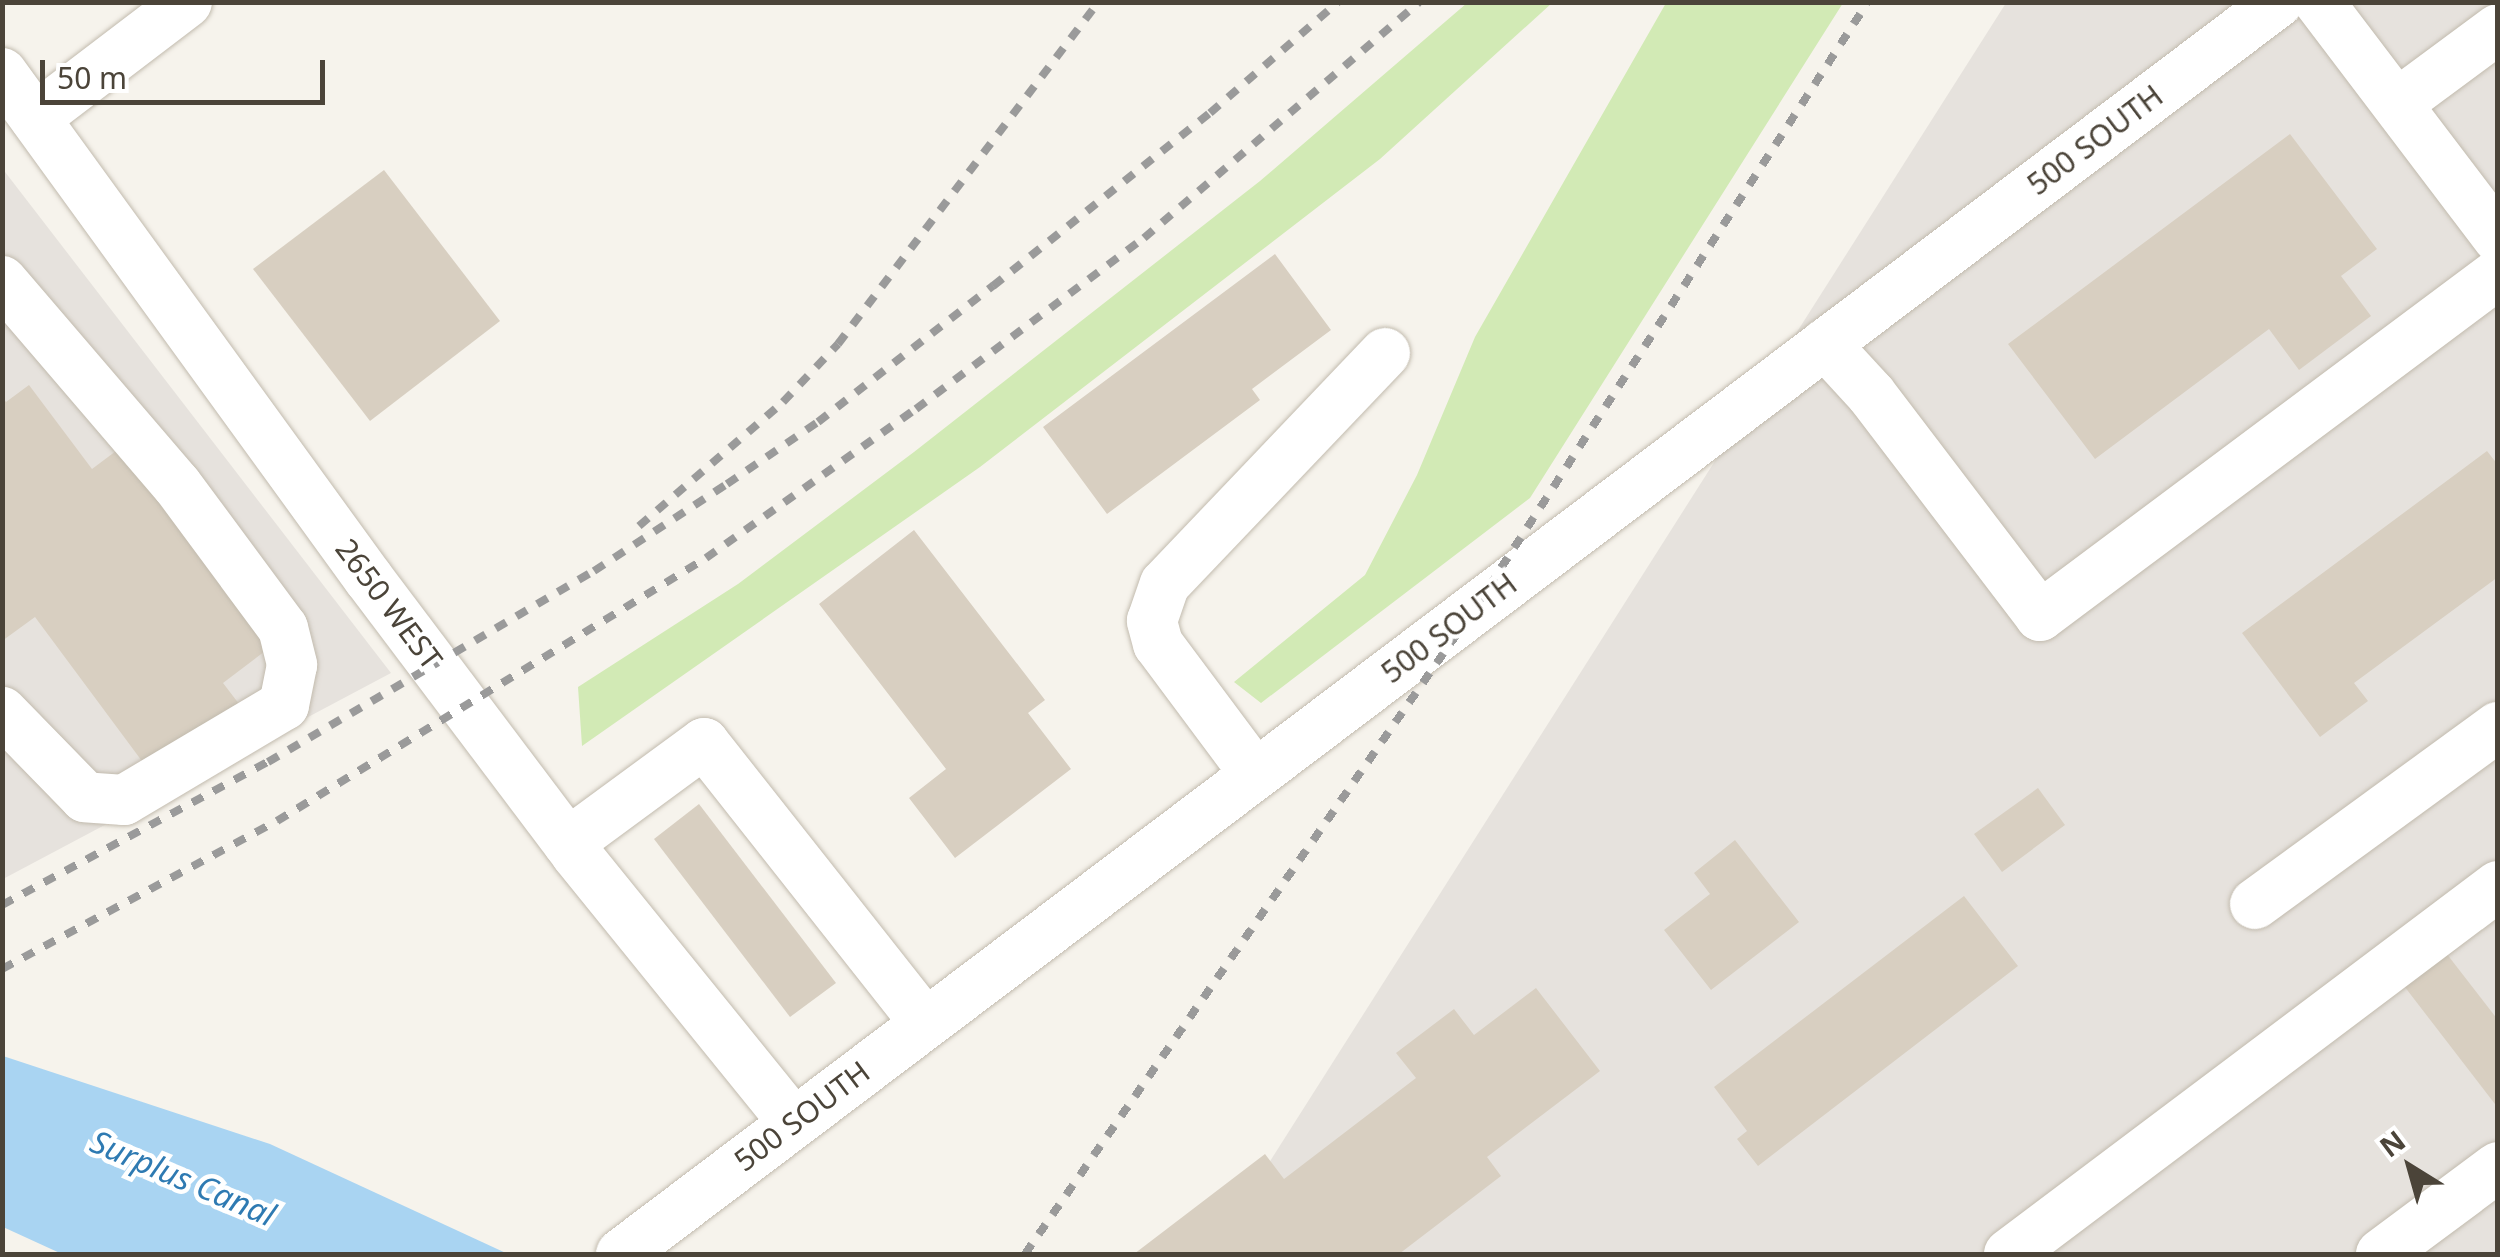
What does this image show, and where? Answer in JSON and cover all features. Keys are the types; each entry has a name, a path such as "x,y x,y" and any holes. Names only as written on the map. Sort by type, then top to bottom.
{"street":[{"path":"13,94 187,2"},
{"name":"500 SOUTH","path":"621,1254 2278,2"},
{"path":"2319,2 2490,212"},
{"path":"2398,103 2498,29"},
{"name":"2650 WEST","path":"13,94 568,844 792,1122"},
{"path":"1826,344 1871,394 2040,616 2498,274"},
{"path":"2,281 177,485 283,628 292,665 284,705 124,800 84,798 2,712"},
{"path":"1255,774 1158,644 1152,621 1165,584 1385,353"},
{"path":"2255,904 2498,727"},
{"path":"568,844 704,742 925,1022"},
{"path":"2008,1254 2498,886"},
{"path":"2381,1254 2498,1167"}],"shaded area":[{"path":"2006,3 2497,3 2497,1254 1211,1254"},
{"path":"2,168 391,673 3,879 2,879"}],"green space":[{"path":"1467,3 1552,3 1380,159 980,467 582,746 578,687 738,584 914,452 1260,181"},
{"path":"1666,3 1843,3 1530,498 1261,703 1234,682 1365,575 1417,475 1475,337"}],"water":[{"name":"Surplus Canal","path":"3,1056 270,1144 508,1254 62,1254 3,1227"}],"building":[{"path":"2290,134 2377,249 2341,276 2371,316 2299,370 2269,329 2095,459 2008,344"},
{"path":"384,170 500,321 370,421 253,269"},
{"path":"1275,254 1331,330 1252,389 1260,400 1107,514 1043,427"},
{"path":"29,385 92,469 120,448 269,648 223,683 246,713 156,780 35,617 2,641 2,397 6,402"},
{"path":"2487,451 2498,465 2498,577 2354,683 2368,701 2320,737 2242,633"},
{"path":"914,530 1045,700 1028,713 1071,769 955,858 909,798 946,769 819,604"},
{"path":"2038,788 2065,825 2002,872 1974,834"},
{"path":"699,804 836,983 790,1017 654,839"},
{"path":"1735,840 1799,922 1711,990 1664,930 1710,894 1694,873"},
{"path":"1964,896 2018,966 1758,1166 1737,1139 1747,1131 1714,1087"},
{"path":"2443,949 2498,1020 2498,1108 2401,982"},
{"path":"1536,988 1600,1071 1487,1157 1501,1176 1399,1254 1134,1254 1265,1154 1284,1179 1416,1078 1396,1053 1454,1009 1474,1035"}],"railway":[{"path":"639,526 783,402 838,344 1099,2"},
{"path":"2,905 268,762 594,571 727,484 818,422 993,286 1210,113 1338,2"},
{"path":"2,969 277,821 706,558 916,409 1144,238 1419,2"},
{"path":"1025,1254 1475,608 1868,2"}]}
